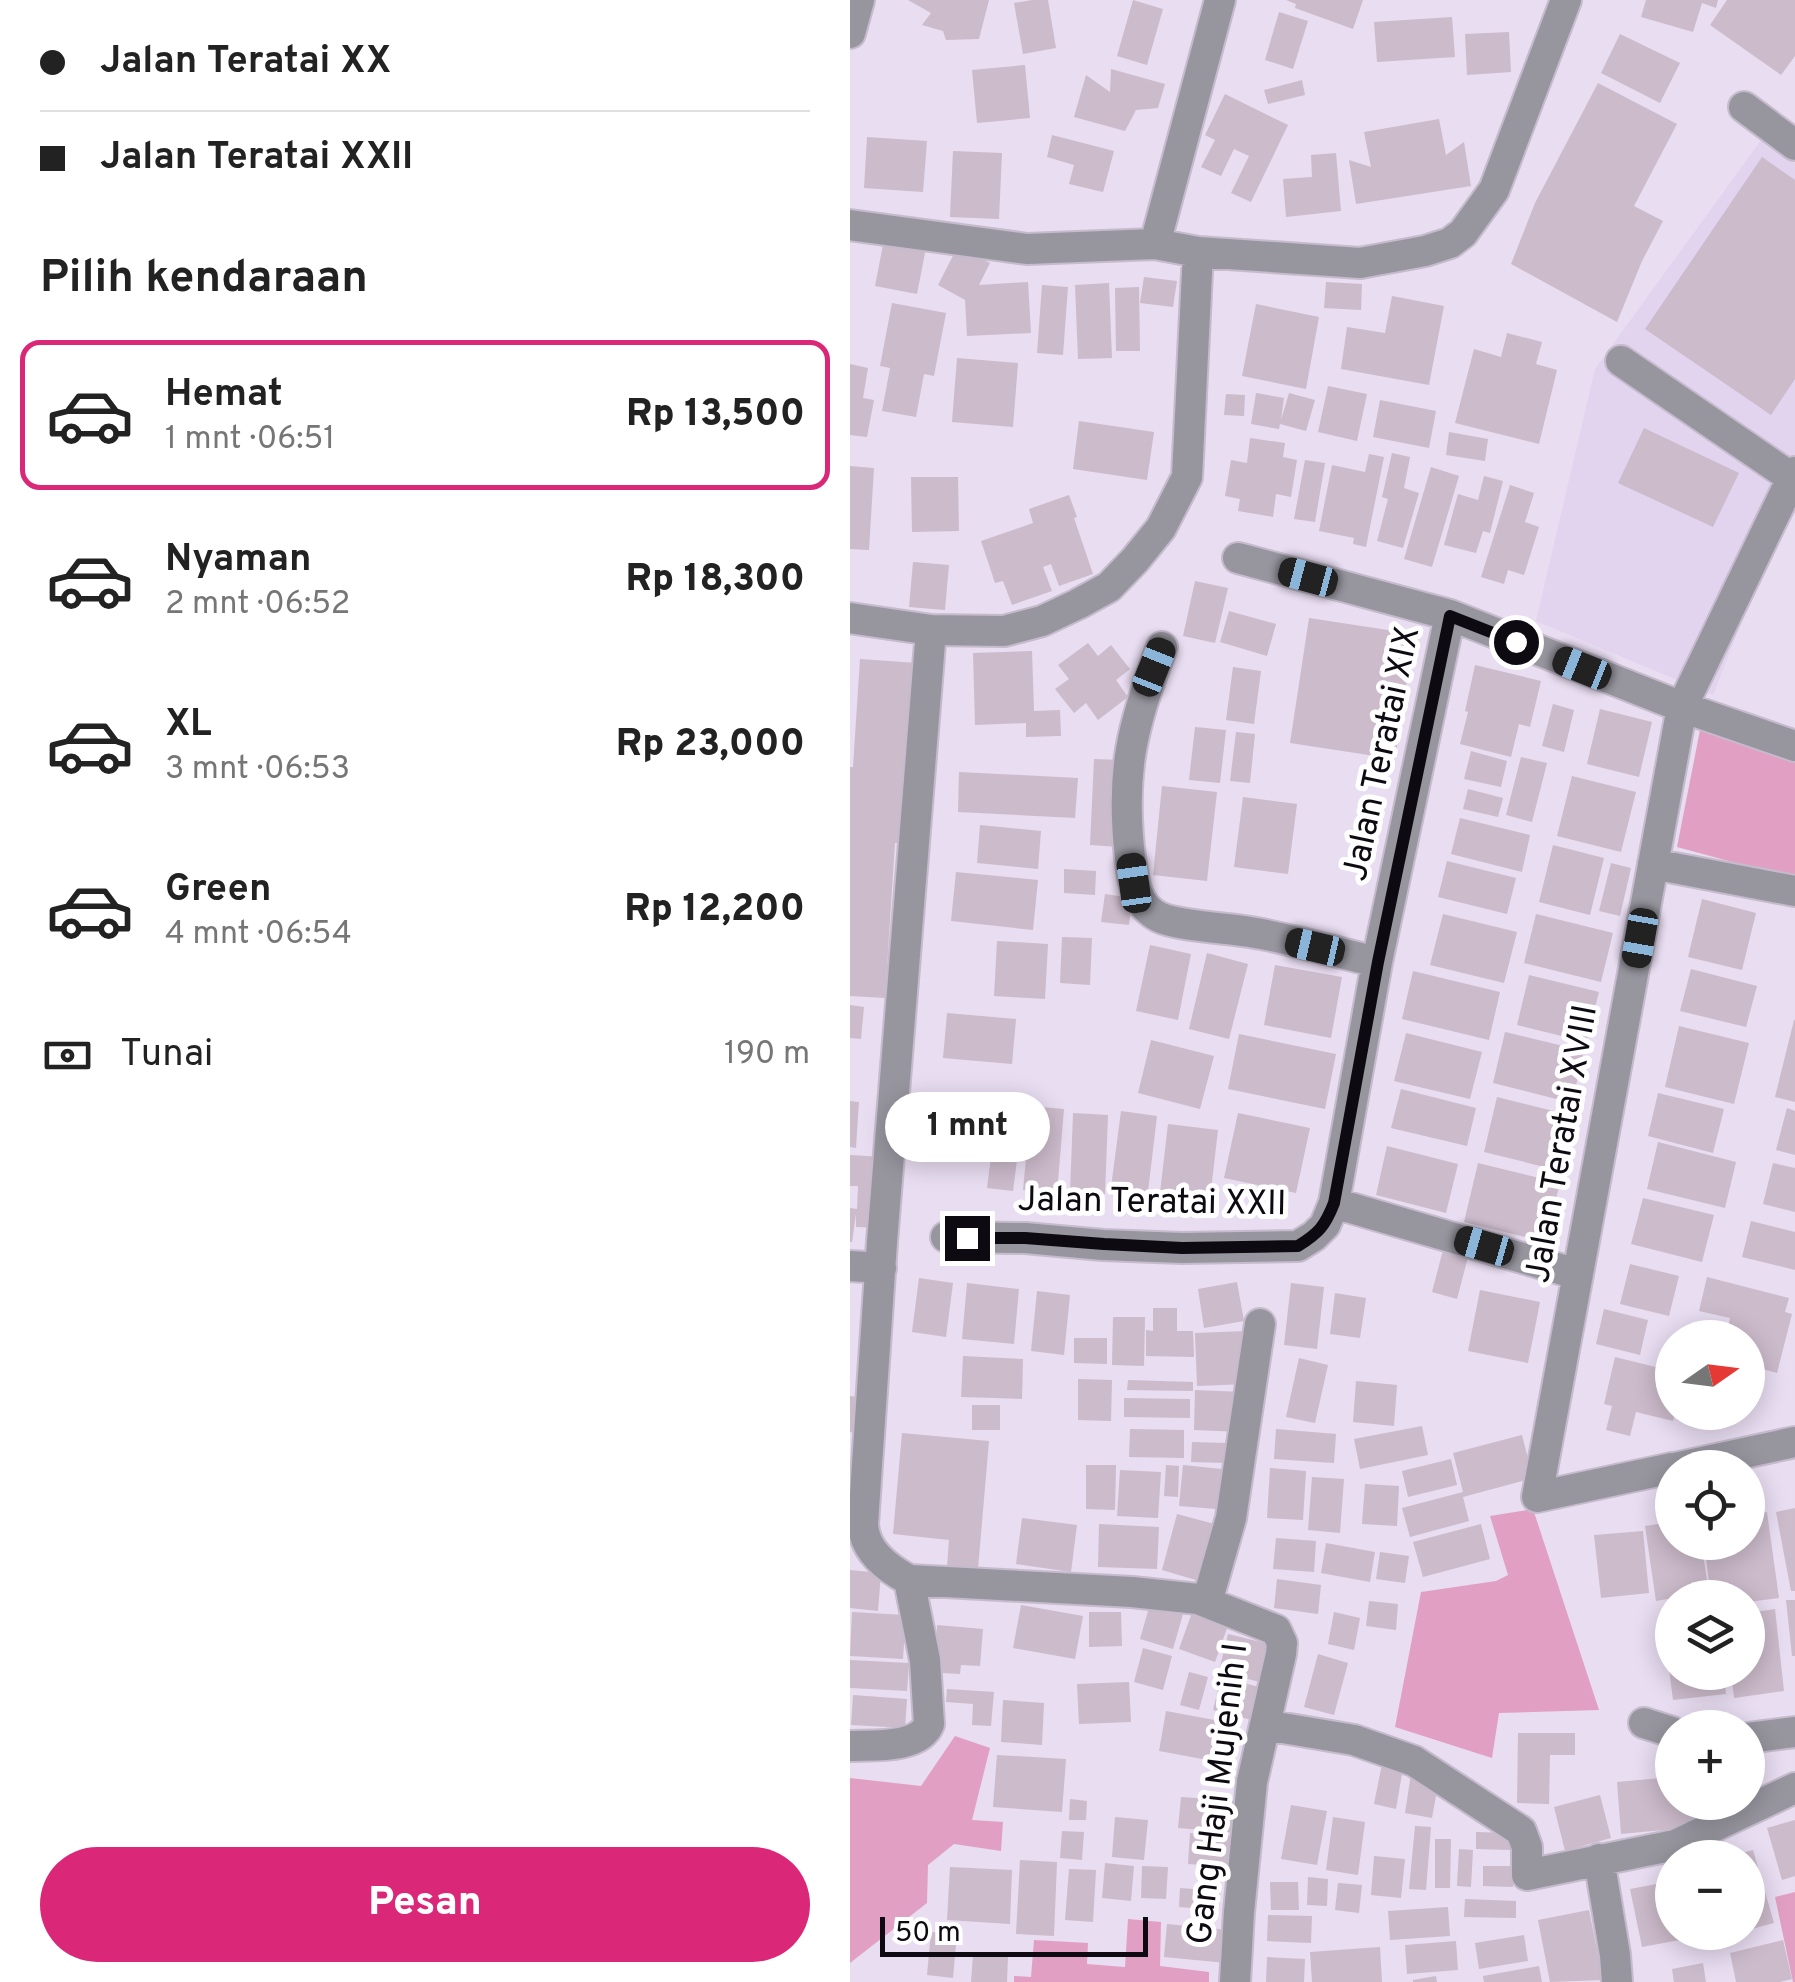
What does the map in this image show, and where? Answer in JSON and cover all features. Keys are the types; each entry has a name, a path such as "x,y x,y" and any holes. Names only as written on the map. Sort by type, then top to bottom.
{"street":[{"path":"850,32 859,0"},
{"path":"1155,244 1220,0"},
{"path":"850,225 1027,248 1155,244 1198,252 1360,263 1425,252 1463,234 1494,190 1566,0"},
{"path":"1744,106 1795,145"},
{"path":"850,618 931,630 1004,631 1042,621 1109,587 1136,560 1160,528 1187,477 1198,252"},
{"path":"1621,361 1794,476"},
{"name":"Jalan Teratai XVIII","path":"1655,1472 1536,1497 1682,708 1794,476"},
{"path":"1238,558 1450,616 1682,708 1795,746"},
{"name":"Jalan Teratai XIX","path":"1334,1203 1378,962 1450,616"},
{"path":"931,630 881,1268 858,1490 863,1533 869,1546 878,1560 909,1580 1132,1592 1207,1602 1232,1518 1260,1324"},
{"path":"1162,647 1136,721 1128,752 1125,790 1134,883 1143,904 1167,920 1253,932 1378,962"},
{"path":"1654,864 1795,891"},
{"path":"1334,1203 1577,1274"},
{"name":"Jalan Teratai XXII","path":"946,1237 1182,1248 1298,1246 1325,1225 1334,1203"},
{"path":"850,1266 881,1268"},
{"path":"1755,1450 1795,1441"},
{"path":"850,1746 914,1739 926,1731 925,1660 909,1580"},
{"name":"Gang Haji Mujenih I","path":"1207,1602 1276,1630 1282,1643 1252,1782 1235,1982"},
{"path":"1265,1725 1354,1740 1414,1761 1521,1831 1527,1846 1528,1875 1675,1845 1795,1788"},
{"path":"1765,1736 1795,1732"},
{"path":"1599,1859 1617,1982"}],"shaded area":[{"path":"1762,139 1795,164 1795,486 1713,695 1536,621 1595,369"},
{"path":"1701,725 1795,756 1795,879 1677,847"},
{"path":"1533,1509 1599,1710 1499,1713 1492,1758 1395,1727 1421,1592 1496,1581 1508,1575 1490,1516"},
{"path":"955,1736 990,1748 972,1820 1003,1822 1001,1851 954,1844 928,1865 927,1903 850,1963 850,1778 921,1786"},
{"path":"1795,1892 1795,1982 1793,1982 1775,1897"},
{"path":"1128,1919 1161,1922 1160,1966 1209,1972 1209,1982 1014,1982 1014,1976 1031,1977 1034,1940 1088,1943 1087,1964 1125,1967"}],"building":[{"path":"908,0 989,0 979,39 946,40 943,31 922,25 931,13"},
{"path":"1048,0 1056,48 1023,54 1014,3"},
{"path":"1133,0 1163,9 1147,65 1117,56"},
{"path":"1286,0 1363,0 1353,29 1295,8 1296,4"},
{"path":"1646,0 1718,0 1716,8 1702,3 1693,32 1641,17"},
{"path":"1727,0 1795,0 1795,56 1781,75 1710,25"},
{"path":"1279,12 1308,21 1293,69 1265,60"},
{"path":"1452,17 1455,57 1377,62 1374,22"},
{"path":"1509,32 1511,72 1467,75 1465,34"},
{"path":"1620,34 1680,63 1660,103 1601,73"},
{"path":"1025,65 1030,118 977,123 972,70"},
{"path":"1111,69 1165,84 1158,108 1136,110 1125,131 1074,117 1086,75 1110,92"},
{"path":"1302,80 1305,95 1268,104 1264,90"},
{"path":"1598,83 1677,124 1634,206 1663,221 1617,322 1511,264 1535,203"},
{"path":"1225,94 1288,125 1251,202 1231,193 1249,156 1234,149 1221,176 1201,167 1215,140 1205,135"},
{"path":"1439,119 1446,155 1464,142 1471,186 1356,204 1349,160 1371,167 1364,132"},
{"path":"1052,135 1114,151 1103,192 1069,184 1074,165 1047,157"},
{"path":"867,137 927,141 923,192 864,188"},
{"path":"953,151 1002,153 999,219 950,217"},
{"path":"1336,153 1341,211 1286,217 1283,179 1312,177 1311,155"},
{"path":"1762,157 1795,180 1795,379 1771,415 1645,329"},
{"path":"884,240 926,248 917,294 875,286"},
{"path":"958,246 990,263 979,285 1028,282 1031,333 967,336 965,300 938,285"},
{"path":"1144,277 1177,281 1173,307 1140,303"},
{"path":"1326,282 1362,284 1361,310 1324,308"},
{"path":"1109,283 1112,358 1078,359 1075,285"},
{"path":"1042,285 1068,287 1063,355 1037,353"},
{"path":"1139,287 1140,351 1116,351 1115,288"},
{"path":"1392,296 1444,306 1429,385 1341,369 1347,327 1385,333"},
{"path":"892,303 946,313 934,376 924,374 916,417 882,411 890,368 880,366"},
{"path":"1256,304 1319,317 1306,389 1242,376"},
{"path":"1507,333 1542,342 1536,364 1557,370 1539,444 1455,423 1474,349 1501,357"},
{"path":"957,358 1018,363 1013,427 952,422"},
{"path":"850,364 868,368 863,398 874,400 867,437 850,435"},
{"path":"1328,386 1367,394 1357,441 1318,432"},
{"path":"1256,393 1284,398 1281,420 1289,393 1315,400 1306,431 1280,424 1279,429 1251,424"},
{"path":"1226,394 1245,395 1244,416 1224,415"},
{"path":"1380,400 1436,411 1429,448 1373,437"},
{"path":"1079,421 1154,432 1147,480 1073,469"},
{"path":"1644,428 1739,473 1713,527 1618,483"},
{"path":"1449,432 1488,439 1485,461 1446,455"},
{"path":"1250,438 1285,443 1283,457 1297,460 1291,497 1276,494 1273,517 1238,511 1240,499 1225,496 1231,460 1247,463"},
{"path":"1392,453 1410,457 1404,488 1419,493 1403,548 1377,541 1388,499 1382,497"},
{"path":"1369,454 1384,457 1366,547 1353,544 1354,538 1319,531 1332,465 1365,472"},
{"path":"1305,460 1325,463 1315,522 1294,519"},
{"path":"850,466 874,468 869,550 850,549"},
{"path":"1431,467 1459,476 1432,567 1404,559"},
{"path":"1484,476 1503,481 1490,533 1483,531 1476,553 1444,545 1458,494 1478,500"},
{"path":"911,477 958,477 959,531 912,532"},
{"path":"1510,485 1534,493 1525,522 1539,527 1524,575 1508,570 1504,584 1481,577"},
{"path":"1069,495 1093,574 1059,586 1051,564 1043,567 1052,591 1012,605 1003,581 995,583 981,541 1033,523 1029,509"},
{"path":"913,562 949,565 945,610 909,607"},
{"path":"1195,581 1228,588 1215,643 1183,636"},
{"path":"1229,611 1276,624 1267,656 1220,642"},
{"path":"1309,618 1414,634 1395,759 1290,743"},
{"path":"1088,643 1098,656 1111,645 1130,669 1116,680 1128,697 1098,720 1086,703 1074,713 1055,689 1069,679 1058,665"},
{"path":"1032,651 1034,711 1060,710 1061,736 1026,737 1026,723 975,725 973,653"},
{"path":"860,659 917,663 906,843 895,843 885,998 850,996 850,767"},
{"path":"1475,665 1541,681 1530,727 1519,724 1511,757 1460,744"},
{"path":"1233,667 1261,671 1254,724 1226,720"},
{"path":"1553,704 1574,710 1564,752 1542,746"},
{"path":"1600,709 1652,722 1639,777 1587,764"},
{"path":"1195,727 1226,730 1220,783 1189,780"},
{"path":"1236,732 1255,734 1250,783 1230,781"},
{"path":"1471,751 1507,761 1501,787 1464,779"},
{"path":"1521,757 1547,763 1532,822 1506,815"},
{"path":"1094,759 1122,760 1119,847 1090,845"},
{"path":"959,772 1078,778 1075,818 958,812"},
{"path":"1572,776 1636,792 1621,852 1557,836"},
{"path":"1162,786 1217,792 1207,881 1153,875"},
{"path":"1468,789 1503,798 1498,817 1463,809"},
{"path":"1243,797 1297,804 1288,874 1234,867"},
{"path":"1460,818 1530,835 1522,872 1451,854"},
{"path":"980,825 1041,831 1038,869 977,863"},
{"path":"1553,845 1604,858 1590,915 1539,902"},
{"path":"1447,861 1516,878 1507,914 1438,897"},
{"path":"1611,863 1631,868 1620,916 1599,911"},
{"path":"1064,869 1096,871 1095,895 1064,893"},
{"path":"956,872 1038,880 1033,930 951,921"},
{"path":"1105,894 1132,898 1129,925 1101,922"},
{"path":"1702,899 1756,913 1742,970 1688,957"},
{"path":"1443,914 1517,932 1504,983 1430,965"},
{"path":"1536,914 1613,933 1601,982 1524,963"},
{"path":"1062,937 1092,938 1090,985 1060,983"},
{"path":"997,941 1048,944 1045,999 994,996"},
{"path":"1150,945 1191,954 1178,1020 1136,1011"},
{"path":"1207,953 1248,964 1229,1039 1189,1029"},
{"path":"1275,965 1342,977 1331,1038 1264,1025"},
{"path":"1691,969 1757,986 1746,1027 1680,1011"},
{"path":"1413,971 1500,992 1489,1040 1402,1019"},
{"path":"1529,975 1599,992 1586,1042 1517,1025"},
{"path":"850,1005 864,1007 861,1039 850,1038"},
{"path":"947,1013 1016,1019 1012,1064 943,1058"},
{"path":"1795,1020 1795,1102 1775,1097"},
{"path":"1679,1026 1749,1043 1734,1104 1665,1087"},
{"path":"1505,1032 1584,1051 1572,1103 1493,1083"},
{"path":"1406,1033 1482,1052 1470,1099 1394,1081"},
{"path":"1239,1034 1336,1054 1325,1109 1228,1089"},
{"path":"1151,1040 1214,1056 1200,1109 1138,1093"},
{"path":"1401,1089 1476,1108 1467,1146 1391,1128"},
{"path":"1658,1093 1724,1109 1713,1153 1648,1136"},
{"path":"1497,1097 1578,1117 1565,1172 1484,1152"},
{"path":"850,1101 859,1102 856,1148 850,1147"},
{"path":"1031,1106 1064,1109 1057,1193 1023,1190"},
{"path":"1787,1108 1795,1111 1795,1155 1776,1150"},
{"path":"997,1110 1023,1114 1013,1191 987,1188"},
{"path":"1121,1111 1157,1116 1147,1200 1110,1195"},
{"path":"1073,1113 1108,1115 1105,1194 1070,1193"},
{"path":"1238,1113 1310,1128 1296,1193 1224,1178"},
{"path":"1168,1124 1218,1130 1208,1216 1158,1210"},
{"path":"1658,1142 1736,1162 1725,1208 1647,1189"},
{"path":"1387,1146 1458,1164 1446,1213 1376,1195"},
{"path":"850,1155 883,1157 883,1228 856,1227 856,1214 852,1242 850,1208 857,1209 858,1186 850,1186"},
{"path":"1478,1163 1560,1183 1545,1242 1464,1222"},
{"path":"1773,1163 1795,1168 1795,1212 1763,1204"},
{"path":"1643,1198 1714,1215 1702,1262 1631,1244"},
{"path":"1751,1221 1795,1232 1795,1270 1742,1257"},
{"path":"1443,1250 1468,1257 1457,1299 1432,1292"},
{"path":"1630,1264 1679,1276 1669,1316 1620,1304"},
{"path":"1707,1277 1789,1298 1785,1312 1792,1314 1777,1373 1765,1370 1765,1320 1730,1320 1699,1311"},
{"path":"919,1278 953,1283 946,1337 912,1332"},
{"path":"1237,1282 1244,1321 1204,1328 1198,1289"},
{"path":"967,1283 1019,1289 1014,1344 962,1339"},
{"path":"1291,1283 1324,1287 1317,1349 1284,1345"},
{"path":"1480,1290 1540,1302 1528,1363 1468,1351"},
{"path":"1037,1291 1070,1295 1064,1355 1031,1351"},
{"path":"1335,1293 1366,1298 1360,1338 1330,1334"},
{"path":"1153,1308 1177,1308 1177,1331 1193,1331 1194,1357 1146,1356 1146,1330 1153,1331"},
{"path":"1604,1309 1648,1320 1640,1355 1596,1344"},
{"path":"1113,1317 1145,1317 1144,1366 1112,1365"},
{"path":"1246,1331 1248,1384 1197,1386 1195,1333"},
{"path":"1074,1338 1107,1338 1107,1364 1074,1363"},
{"path":"963,1356 1023,1359 1022,1399 961,1397"},
{"path":"1615,1357 1655,1367 1655,1417 1636,1412 1630,1436 1606,1430 1612,1406 1604,1404"},
{"path":"1299,1358 1328,1365 1315,1423 1286,1417"},
{"path":"1078,1379 1112,1380 1111,1421 1078,1420"},
{"path":"1128,1380 1193,1382 1193,1391 1127,1390"},
{"path":"1356,1381 1397,1385 1394,1426 1353,1422"},
{"path":"1195,1390 1244,1392 1242,1432 1194,1430"},
{"path":"850,1396 858,1397 854,1433 850,1432"},
{"path":"1124,1398 1190,1399 1190,1418 1124,1417"},
{"path":"972,1405 1000,1405 1000,1430 972,1430"},
{"path":"1422,1426 1428,1455 1360,1469 1354,1439"},
{"path":"1130,1429 1184,1430 1184,1458 1129,1457"},
{"path":"1276,1429 1336,1434 1334,1463 1274,1459"},
{"path":"902,1433 989,1441 978,1569 947,1567 949,1540 893,1534"},
{"path":"1522,1435 1533,1478 1463,1497 1469,1521 1410,1537 1402,1508 1463,1492 1453,1453"},
{"path":"1192,1442 1226,1443 1225,1463 1191,1462"},
{"path":"1451,1459 1457,1485 1408,1497 1402,1471"},
{"path":"1086,1465 1116,1465 1115,1510 1086,1509"},
{"path":"1166,1465 1179,1466 1178,1497 1164,1496"},
{"path":"1183,1465 1232,1470 1228,1510 1179,1506"},
{"path":"1270,1468 1306,1471 1303,1520 1267,1518"},
{"path":"1120,1470 1161,1472 1158,1518 1117,1516"},
{"path":"1312,1477 1344,1479 1340,1533 1308,1530"},
{"path":"1365,1484 1399,1486 1397,1526 1362,1524"},
{"path":"1795,1508 1795,1591 1791,1591 1776,1512"},
{"path":"1765,1512 1779,1598 1765,1600 1765,1580 1709,1580 1706,1560 1765,1560"},
{"path":"1177,1514 1222,1526 1206,1583 1162,1570"},
{"path":"1022,1518 1077,1525 1071,1572 1016,1564"},
{"path":"1099,1524 1159,1527 1157,1569 1098,1567"},
{"path":"1481,1524 1490,1559 1423,1577 1413,1542"},
{"path":"1655,1525 1655,1560 1704,1560 1707,1580 1655,1580 1655,1594 1645,1526"},
{"path":"1643,1531 1649,1593 1601,1598 1594,1535"},
{"path":"1276,1538 1316,1541 1314,1572 1273,1569"},
{"path":"1326,1543 1375,1552 1370,1582 1321,1573"},
{"path":"1380,1552 1409,1556 1405,1583 1376,1579"},
{"path":"850,1570 881,1573 878,1611 850,1608"},
{"path":"1277,1579 1321,1585 1318,1614 1274,1608"},
{"path":"1786,1600 1795,1600 1795,1656 1792,1656"},
{"path":"1369,1601 1398,1604 1396,1630 1366,1626"},
{"path":"1150,1604 1183,1614 1173,1649 1140,1639"},
{"path":"1021,1605 1083,1616 1075,1659 1013,1648"},
{"path":"1194,1607 1230,1620 1215,1662 1179,1649"},
{"path":"1775,1609 1784,1691 1734,1698 1733,1690 1765,1690 1765,1610"},
{"path":"852,1612 906,1615 903,1659 850,1656"},
{"path":"1089,1612 1121,1612 1122,1646 1089,1647"},
{"path":"1334,1612 1360,1618 1354,1650 1328,1644"},
{"path":"937,1625 983,1629 980,1666 961,1665 960,1674 943,1673 936,1654"},
{"path":"1228,1634 1273,1645 1263,1683 1219,1671"},
{"path":"1143,1648 1172,1656 1163,1690 1134,1682"},
{"path":"1318,1654 1348,1663 1334,1715 1304,1707"},
{"path":"850,1660 909,1663 907,1691 850,1688"},
{"path":"1189,1672 1208,1677 1199,1710 1180,1705"},
{"path":"1221,1677 1259,1687 1252,1720 1213,1710"},
{"path":"1129,1682 1131,1722 1079,1724 1077,1684"},
{"path":"947,1689 994,1692 991,1726 972,1725 973,1704 946,1702"},
{"path":"1672,1690 1726,1690 1726,1694 1673,1700"},
{"path":"853,1695 907,1699 905,1728 851,1725"},
{"path":"1003,1700 1044,1703 1042,1745 1001,1742"},
{"path":"1166,1711 1220,1721 1213,1761 1159,1751"},
{"path":"1518,1733 1575,1733 1575,1755 1550,1755 1549,1804 1517,1803"},
{"path":"997,1755 1066,1759 1062,1812 993,1807"},
{"path":"1382,1764 1403,1768 1396,1809 1374,1804"},
{"path":"1411,1774 1439,1779 1432,1818 1405,1813"},
{"path":"1655,1779 1655,1820 1694,1820 1695,1827 1621,1834 1617,1782"},
{"path":"1600,1795 1611,1838 1565,1851 1554,1807"},
{"path":"1181,1797 1239,1801 1237,1833 1178,1828"},
{"path":"1070,1799 1087,1801 1086,1820 1069,1820"},
{"path":"1291,1805 1327,1811 1317,1865 1281,1859"},
{"path":"1115,1817 1148,1820 1144,1860 1112,1857"},
{"path":"1333,1817 1365,1822 1358,1875 1326,1870"},
{"path":"1795,1820 1795,1876 1782,1880 1767,1828"},
{"path":"1415,1826 1431,1827 1426,1890 1409,1889"},
{"path":"1062,1831 1084,1832 1082,1860 1060,1858"},
{"path":"1476,1832 1510,1833 1510,1850 1476,1849"},
{"path":"1190,1833 1230,1836 1227,1867 1188,1864"},
{"path":"1435,1839 1451,1839 1450,1888 1435,1888"},
{"path":"1459,1849 1473,1850 1471,1887 1457,1886"},
{"path":"1374,1856 1405,1859 1401,1898 1371,1895"},
{"path":"1020,1860 1057,1862 1054,1936 1016,1934"},
{"path":"1105,1863 1134,1866 1131,1901 1102,1898"},
{"path":"1142,1866 1168,1867 1166,1899 1141,1898"},
{"path":"1483,1866 1513,1866 1513,1887 1483,1886"},
{"path":"950,1867 1012,1870 1010,1924 947,1920"},
{"path":"1069,1869 1096,1870 1093,1922 1065,1920"},
{"path":"1308,1877 1328,1879 1327,1906 1307,1905"},
{"path":"1270,1882 1298,1882 1299,1910 1271,1910"},
{"path":"1338,1883 1362,1885 1359,1913 1335,1910"},
{"path":"1655,1884 1655,1945 1642,1947 1630,1889"},
{"path":"1180,1888 1220,1891 1219,1910 1179,1907"},
{"path":"1765,1892 1774,1923 1765,1925"},
{"path":"1465,1899 1516,1901 1516,1918 1464,1917"},
{"path":"1448,1907 1450,1936 1390,1940 1388,1911"},
{"path":"1589,1910 1603,1980 1550,1982 1538,1920"},
{"path":"1268,1915 1312,1916 1311,1943 1267,1941"},
{"path":"1167,1924 1228,1930 1226,1963 1164,1957"},
{"path":"931,1932 957,1934 953,1978 927,1975"},
{"path":"1524,1935 1528,1961 1479,1969 1475,1943"},
{"path":"1783,1940 1792,1979 1736,1982 1730,1953 1765,1950 1765,1944"},
{"path":"1456,1941 1458,1970 1407,1974 1405,1945"},
{"path":"1380,1947 1382,1982 1312,1982 1310,1952"},
{"path":"973,1955 1008,1957 1007,1982 971,1982"},
{"path":"1267,1957 1305,1959 1304,1982 1266,1982"},
{"path":"1703,1963 1706,1982 1674,1982 1672,1969"},
{"path":"1539,1966 1542,1982 1484,1982 1483,1976"},
{"path":"1436,1976 1437,1982 1413,1982 1413,1980"}],"route":[{"path":"967,1238 1247,1248 1298,1246 1325,1225 1334,1203 1378,962 1450,616 1516,642"}]}
